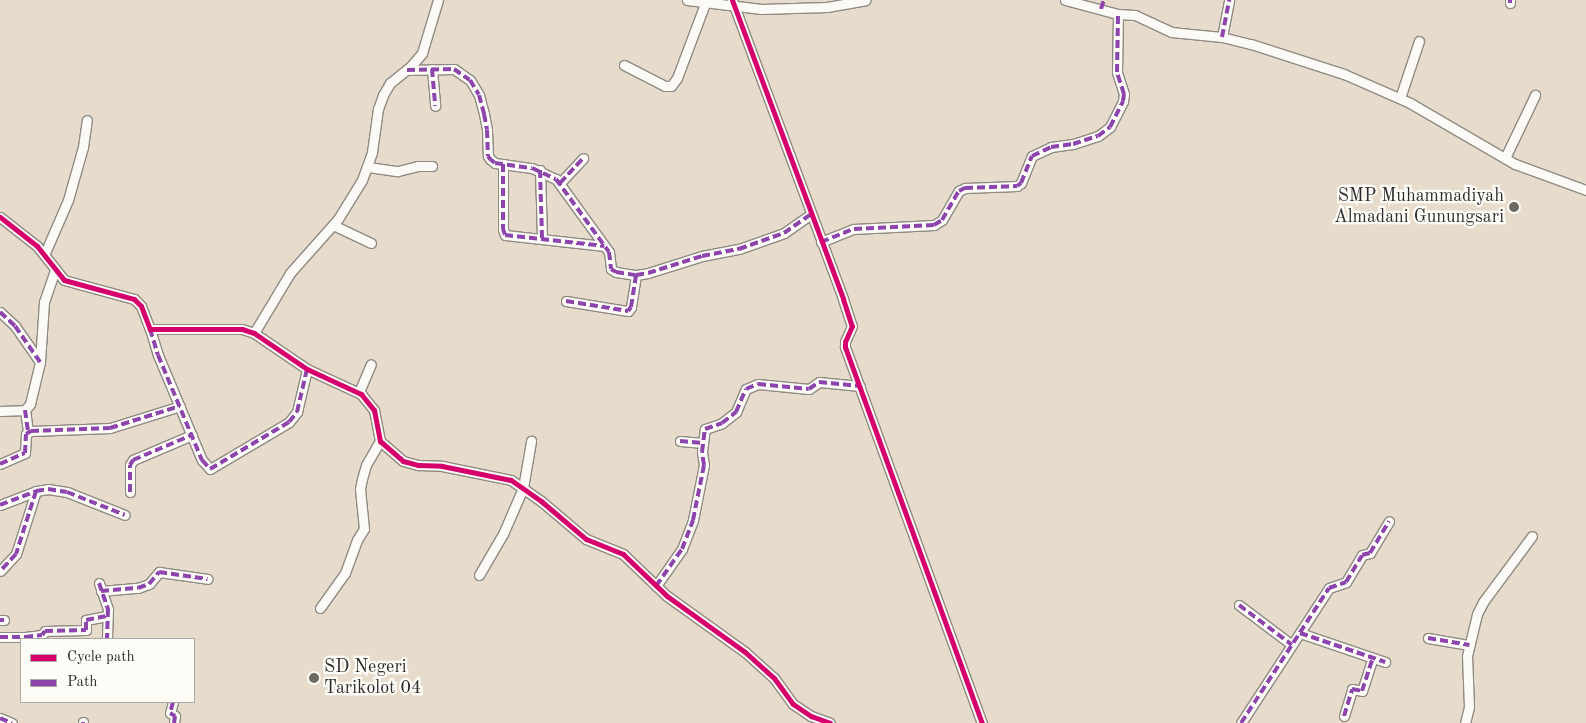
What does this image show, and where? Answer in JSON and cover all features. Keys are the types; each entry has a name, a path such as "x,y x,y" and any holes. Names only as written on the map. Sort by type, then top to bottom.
{"street":[{"path":"254,333 290,273 333,225 368,167 375,142 380,103 390,83 407,70 422,53 438,0"},
{"path":"687,0 733,3 761,9 802,8 865,0"},
{"path":"1066,0 1102,5 1118,14 1146,18 1171,32 1222,37 1251,44 1344,74 1400,98 1505,158 1552,179 1586,190"},
{"path":"1222,37 1229,0"},
{"path":"624,65 666,86 671,86 677,78 706,1"},
{"path":"733,3 852,326 845,342 846,347 982,723"},
{"path":"821,242 854,228 934,225 942,220 960,191 965,188 1017,186 1021,183 1032,156 1051,147 1073,144 1098,136 1110,127 1123,101 1122,87 1117,72 1118,14"},
{"path":"1400,98 1419,41"},
{"path":"432,68 436,106"},
{"path":"407,70 454,69 470,80 479,95 484,114 488,156 495,163 540,170 549,174 560,183 610,254 612,270 622,274 648,274 702,256 739,249 784,234 811,214"},
{"path":"1505,158 1535,94"},
{"path":"44,254 68,200 83,147 87,120"},
{"path":"560,183 583,158"},
{"path":"503,164 503,232 508,237 604,246"},
{"path":"368,167 398,171 418,166 432,166"},
{"path":"540,170 542,239"},
{"path":"0,217 30,239 64,280 134,299 141,306 158,355 205,464 210,470 289,422 297,412 307,369"},
{"path":"333,225 371,243"},
{"path":"0,464 25,453 28,432 25,410 30,404 40,362 44,302 55,270"},
{"path":"566,301 628,311 631,307 636,275"},
{"path":"0,312 15,326 40,362"},
{"path":"150,329 236,328 254,333 307,369 359,392 367,399 374,410 380,441 396,456 410,463 442,466 511,480 586,539 623,554 656,586 745,652 774,678 797,707 810,716 830,723"},
{"path":"359,392 371,364"},
{"path":"656,586 682,550 693,520 704,465 703,442 705,429 722,422 736,412 746,389 758,384 809,390 819,382 860,386"},
{"path":"28,432 36,430 110,428 180,406"},
{"path":"0,410 25,410"},
{"path":"130,492 130,465 132,460 192,435"},
{"path":"479,575 503,534 522,488 531,440"},
{"path":"680,440 703,442"},
{"path":"320,608 345,573 355,545 364,529 360,489 366,465 380,441"},
{"path":"0,505 36,491 48,489 67,492 125,515"},
{"path":"0,571 16,554 36,491"},
{"path":"1241,723 1300,633 1308,617 1318,607 1328,588 1346,582 1362,555 1370,553 1389,521"},
{"path":"1465,723 1469,707 1466,682 1469,644 1477,614 1483,602 1532,536"},
{"path":"107,638 108,609 100,587 138,588 149,584 159,572 208,578"},
{"path":"1239,605 1292,645"},
{"path":"0,637 42,635 45,631 86,630 86,620 107,616"},
{"path":"1300,633 1385,662"},
{"path":"1428,638 1469,644"},
{"path":"1344,716 1352,688 1362,691 1373,658"},
{"path":"173,703 170,713 175,716 174,723"},
{"path":"0,718 12,723"}],"marked path":[{"path":"1101,9 1104,0"},
{"path":"1222,37 1229,0"},
{"path":"821,242 854,229 934,225 942,220 959,191 965,188 1017,186 1021,183 1032,156 1051,147 1073,144 1098,136 1110,127 1123,101 1124,94 1117,72 1118,14"},
{"path":"432,69 435,106"},
{"path":"407,70 454,69 470,80 479,95 484,114 488,156 490,159 495,163 532,168 556,179 609,252 611,269 616,272 636,275 648,273 702,256 739,249 784,233 811,214"},
{"path":"560,183 583,158"},
{"path":"503,164 503,229 505,235 604,246"},
{"path":"540,170 542,239"},
{"path":"566,301 628,311 631,307 636,275"},
{"path":"0,312 15,326 40,362"},
{"path":"150,329 158,355 202,460 210,469 289,422 297,412 307,369"},
{"path":"656,586 682,549 693,520 704,465 702,452 705,429 722,423 736,412 746,389 758,384 809,389 819,382 860,386"},
{"path":"0,464 25,453 26,434 31,431 110,428 180,406"},
{"path":"25,410 28,432"},
{"path":"130,492 130,465 133,460 192,435"},
{"path":"680,441 703,443"},
{"path":"36,491 48,489 67,492 125,515"},
{"path":"0,505 36,491 16,554 0,571"},
{"path":"1241,723 1329,588 1346,582 1362,555 1370,553 1389,521"},
{"path":"101,591 138,588 149,584 159,572 208,579"},
{"path":"99,583 108,609 107,638"},
{"path":"1239,605 1292,645"},
{"path":"0,637 42,635 45,631 86,630 86,620 107,616"},
{"path":"1300,633 1385,662"},
{"path":"1428,638 1469,645"},
{"path":"1344,716 1352,689 1362,691 1373,658"},
{"path":"173,703 170,713 175,716 174,723"},
{"path":"0,718 12,723"}],"cycle path":[{"path":"732,0 843,299 852,326 845,342 845,347 982,723"},
{"path":"0,217 37,246 64,280 134,299 141,306 150,329 242,329 254,333 307,369 361,394 374,410 380,441 403,461 418,465 442,466 511,480 541,501 586,539 623,554 667,596 745,652 774,678 793,704 811,716 830,723"}],"place":[{"name":"SMP Muhammadiyah Almadani Gunungsari","path":"1514,207"},
{"name":"SD Negeri Tarikolot 04","path":"314,678"}]}
